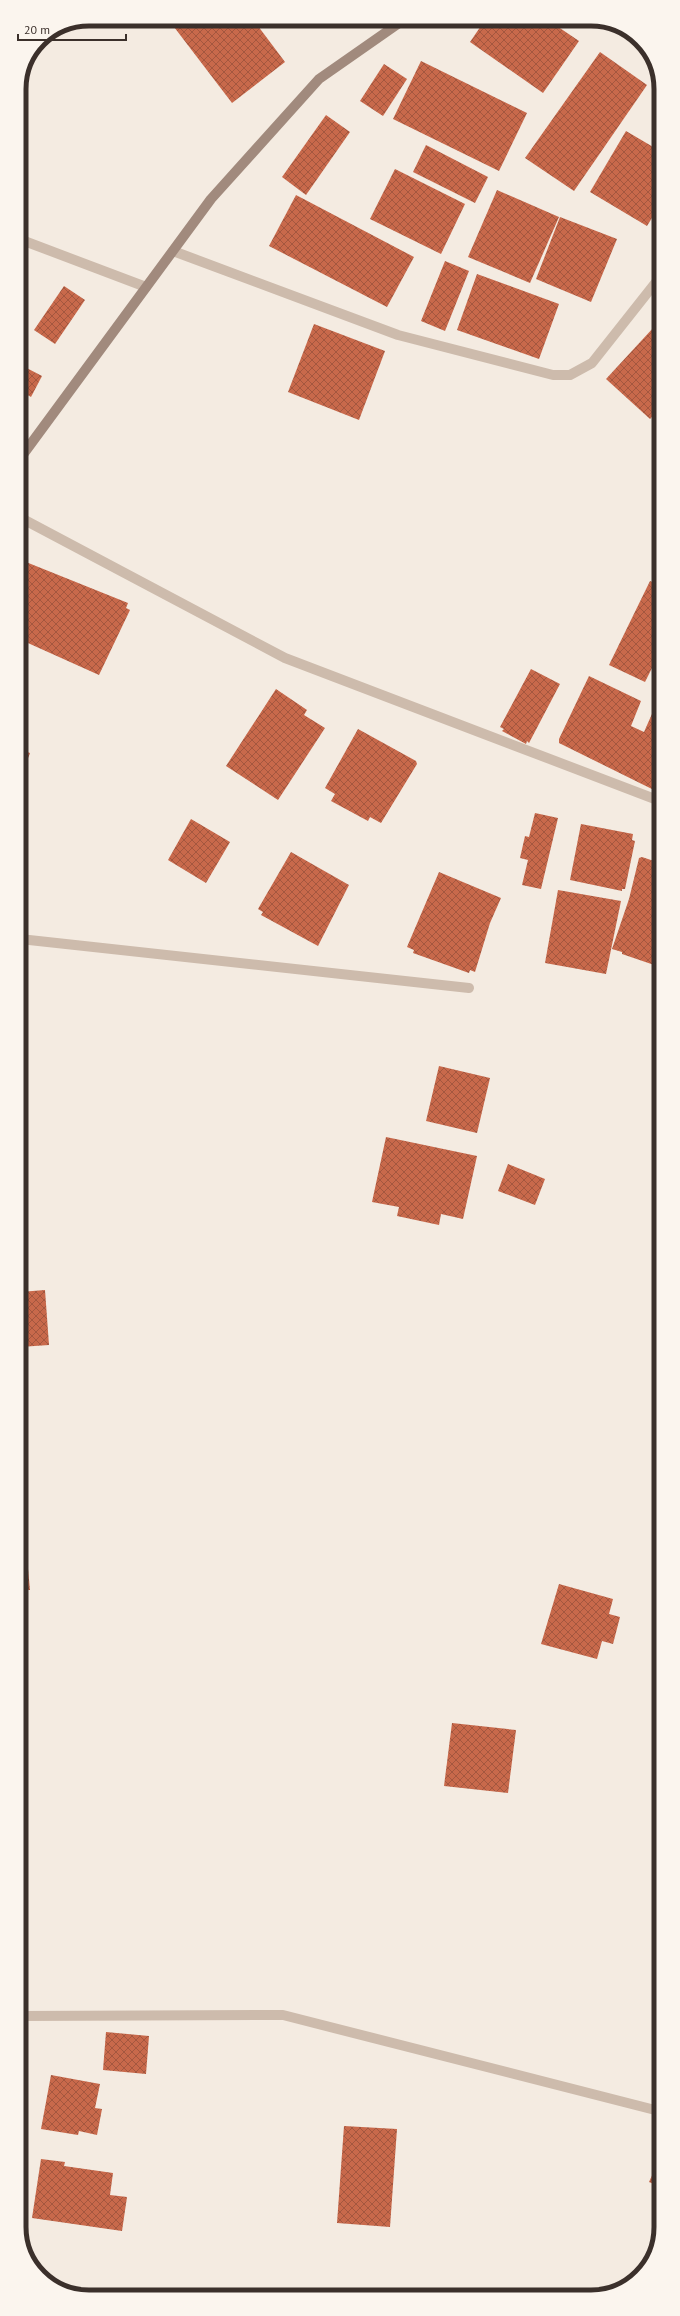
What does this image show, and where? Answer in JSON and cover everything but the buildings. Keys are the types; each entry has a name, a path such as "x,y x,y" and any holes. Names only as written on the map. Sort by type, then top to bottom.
{"street":[{"path":"26,450 211,199 319,79 395,26"},
{"path":"26,242 146,287"},
{"path":"173,251 398,335 553,375 570,375 592,363 654,285"},
{"path":"26,521 285,658 654,799"},
{"path":"26,940 469,988"},
{"path":"26,2016 283,2015 654,2110"}]}
